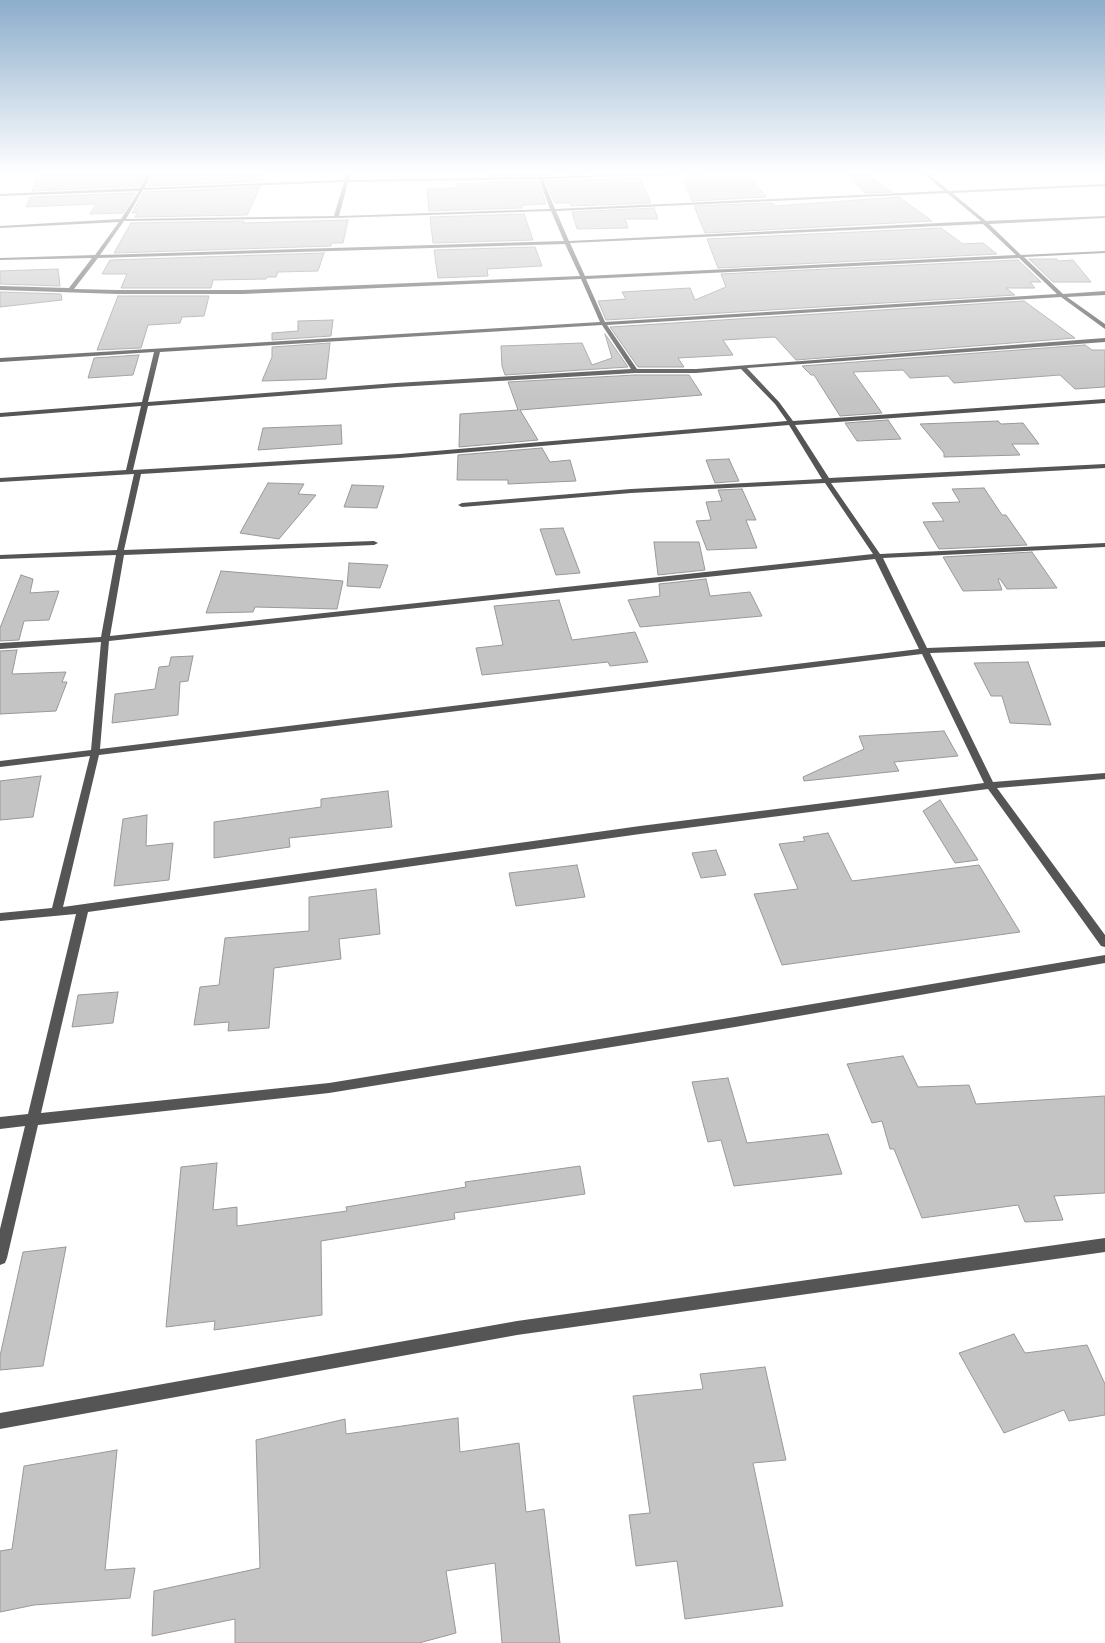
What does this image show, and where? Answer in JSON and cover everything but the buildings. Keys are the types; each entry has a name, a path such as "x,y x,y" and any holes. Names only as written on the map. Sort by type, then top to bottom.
{"street":[{"path":"71,290 101,248"},
{"path":"0,259 389,248"},
{"path":"570,248 603,323 635,371"},
{"path":"1010,248 1061,295 1105,327"},
{"path":"0,288 118,292 243,292 514,282 582,277 1105,252"},
{"path":"0,360 157,352 1105,293"},
{"path":"0,416 396,385 635,371 696,371 1105,340"},
{"path":"56,912 95,753 105,639 145,405 157,352"},
{"path":"742,367 777,403 878,556 990,784 1105,943"},
{"path":"0,480 400,456 791,423 1105,401"},
{"path":"462,506 631,491 1105,466"},
{"path":"0,558 374,543"},
{"path":"0,646 105,639 878,556 1105,545"},
{"path":"0,764 926,651 1105,644"},
{"path":"0,917 82,909 640,830 990,784 1105,776"},
{"path":"0,1258 34,1120 82,909"},
{"path":"0,1124 329,1088 1105,959"},
{"path":"0,1420 517,1328 1105,1245"}]}
